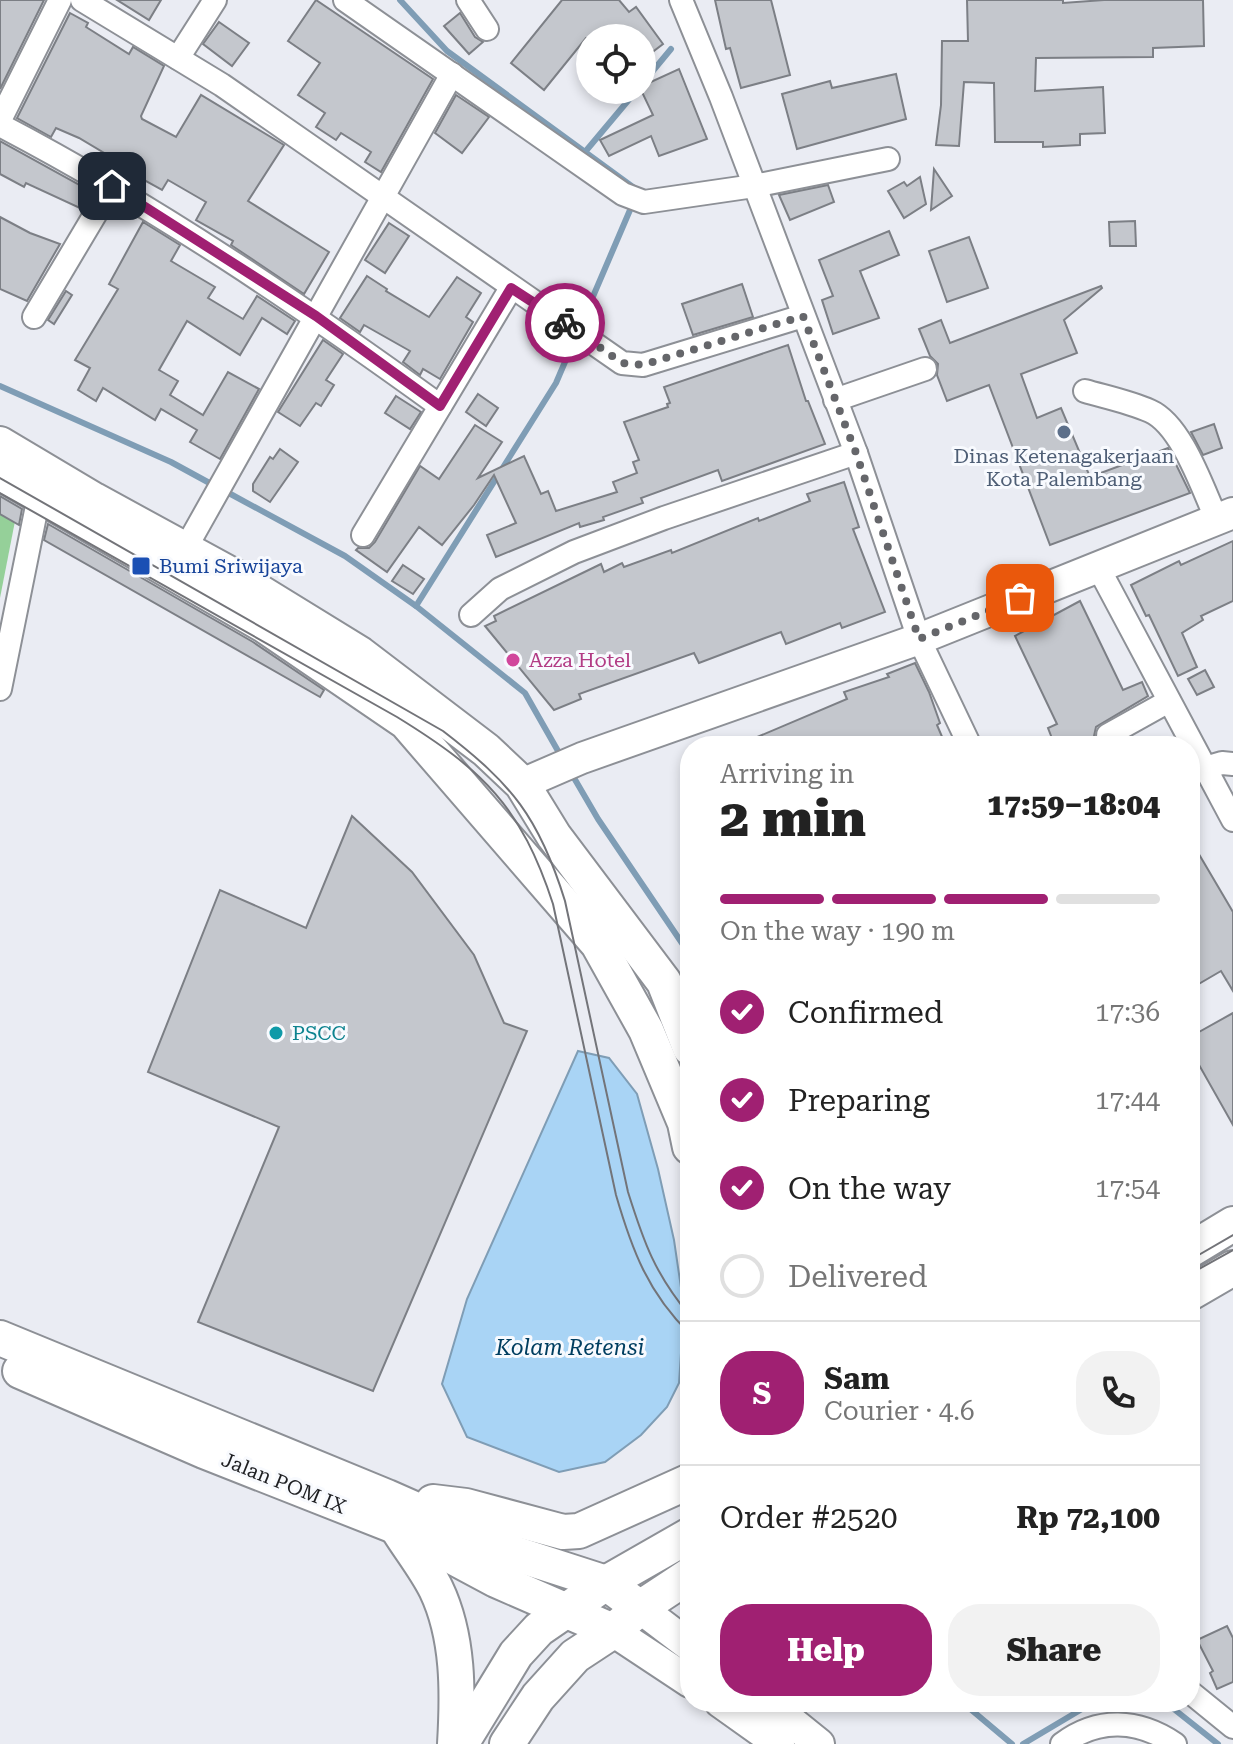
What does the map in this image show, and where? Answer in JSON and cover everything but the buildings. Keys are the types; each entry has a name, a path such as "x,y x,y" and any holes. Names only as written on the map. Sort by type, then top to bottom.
{"main road":[{"path":"0,444 184,551 235,577 360,654 486,750 531,780 554,836 664,982 680,1023"},
{"path":"0,473 264,625 406,722 598,944 646,1030 680,1111"},
{"path":"646,1030 680,1076"},
{"path":"1200,1244 1233,1224"},
{"path":"1200,1287 1233,1268"},
{"name":"Jalan POM IX","path":"0,1338 392,1512 496,1580 613,1631"},
{"name":"Jalan POM IX","path":"0,1363 218,1456 392,1512"},
{"path":"392,1512 466,1506 563,1532 579,1531 680,1486"},
{"path":"392,1512 606,1583 646,1604"},
{"path":"392,1512 436,1589 450,1625 458,1699 455,1744"},
{"path":"646,1604 657,1554 680,1518"},
{"path":"461,1744 516,1654 539,1629 606,1583 680,1541"},
{"path":"507,1744 538,1697 575,1656 680,1582"}],"street":[{"path":"60,0 0,122 112,186 316,316 440,406"},
{"path":"82,0 222,85 622,363 643,365 803,316"},
{"path":"178,58 215,0"},
{"path":"345,0 634,198 754,186 888,159"},
{"path":"468,0 487,29"},
{"path":"681,0 856,453 919,639 965,736"},
{"path":"184,551 452,74"},
{"path":"34,317 112,186"},
{"path":"363,535 511,288"},
{"path":"835,400 925,369"},
{"path":"531,780 582,758 919,639 1225,517 1176,434 1164,421 1152,411 1085,391"},
{"path":"471,615 500,589 574,552 856,453"},
{"path":"0,689 39,496"},
{"path":"1098,567 1188,736"},
{"path":"1108,735 1169,701"},
{"path":"1200,759 1233,820"},
{"path":"1205,768 1222,763 1233,764"},
{"path":"646,1604 680,1636"},
{"path":"613,1631 680,1675"},
{"path":"1200,1700 1233,1727"},
{"path":"734,1712 779,1744"},
{"path":"779,1712 819,1744"},
{"path":"1062,1744 1075,1734 1101,1725 1122,1723 1141,1726 1175,1744"}],"green space":[{"path":"0,507 16,516 0,598"}],"water":[{"name":"Kolam Retensi","path":"578,1051 609,1058 637,1094 674,1240 680,1281 680,1368 679,1383 667,1407 641,1435 605,1462 559,1472 467,1437 442,1384 467,1299"}],"waterway":[{"path":"400,0 447,51 637,190"},
{"path":"656,67 671,49"},
{"path":"585,152 625,104"},
{"path":"416,606 556,383 633,203"},
{"path":"0,386 171,462 215,486"},
{"path":"225,491 345,556 416,606 525,693 562,758"},
{"path":"570,771 598,819 680,940"},
{"path":"974,1712 1012,1744"},
{"path":"1023,1744 1077,1712"},
{"path":"1178,1712 1218,1744"}],"tram line":[{"path":"0,478 443,731 488,768 520,804 545,846 565,901 628,1192 652,1257 680,1302"},
{"path":"0,493 397,717 453,755 495,794 527,841 553,904 616,1195 628,1234 652,1287 680,1324"},
{"path":"1200,1254 1233,1235"},
{"path":"1200,1268 1233,1250"}],"way so far":[{"path":"565,323 622,363 643,365 803,316 856,453 919,639 1020,598"}],"place":[{"name":"Dinas Ketenagakerjaan Kota Palembang","path":"1064,432"},
{"name":"Bumi Sriwijaya","path":"141,566"},
{"name":"Azza Hotel","path":"513,660"},
{"name":"PSCC","path":"276,1033"}],"route":[{"path":"112,186 316,316 440,406 511,288 565,323"}]}
